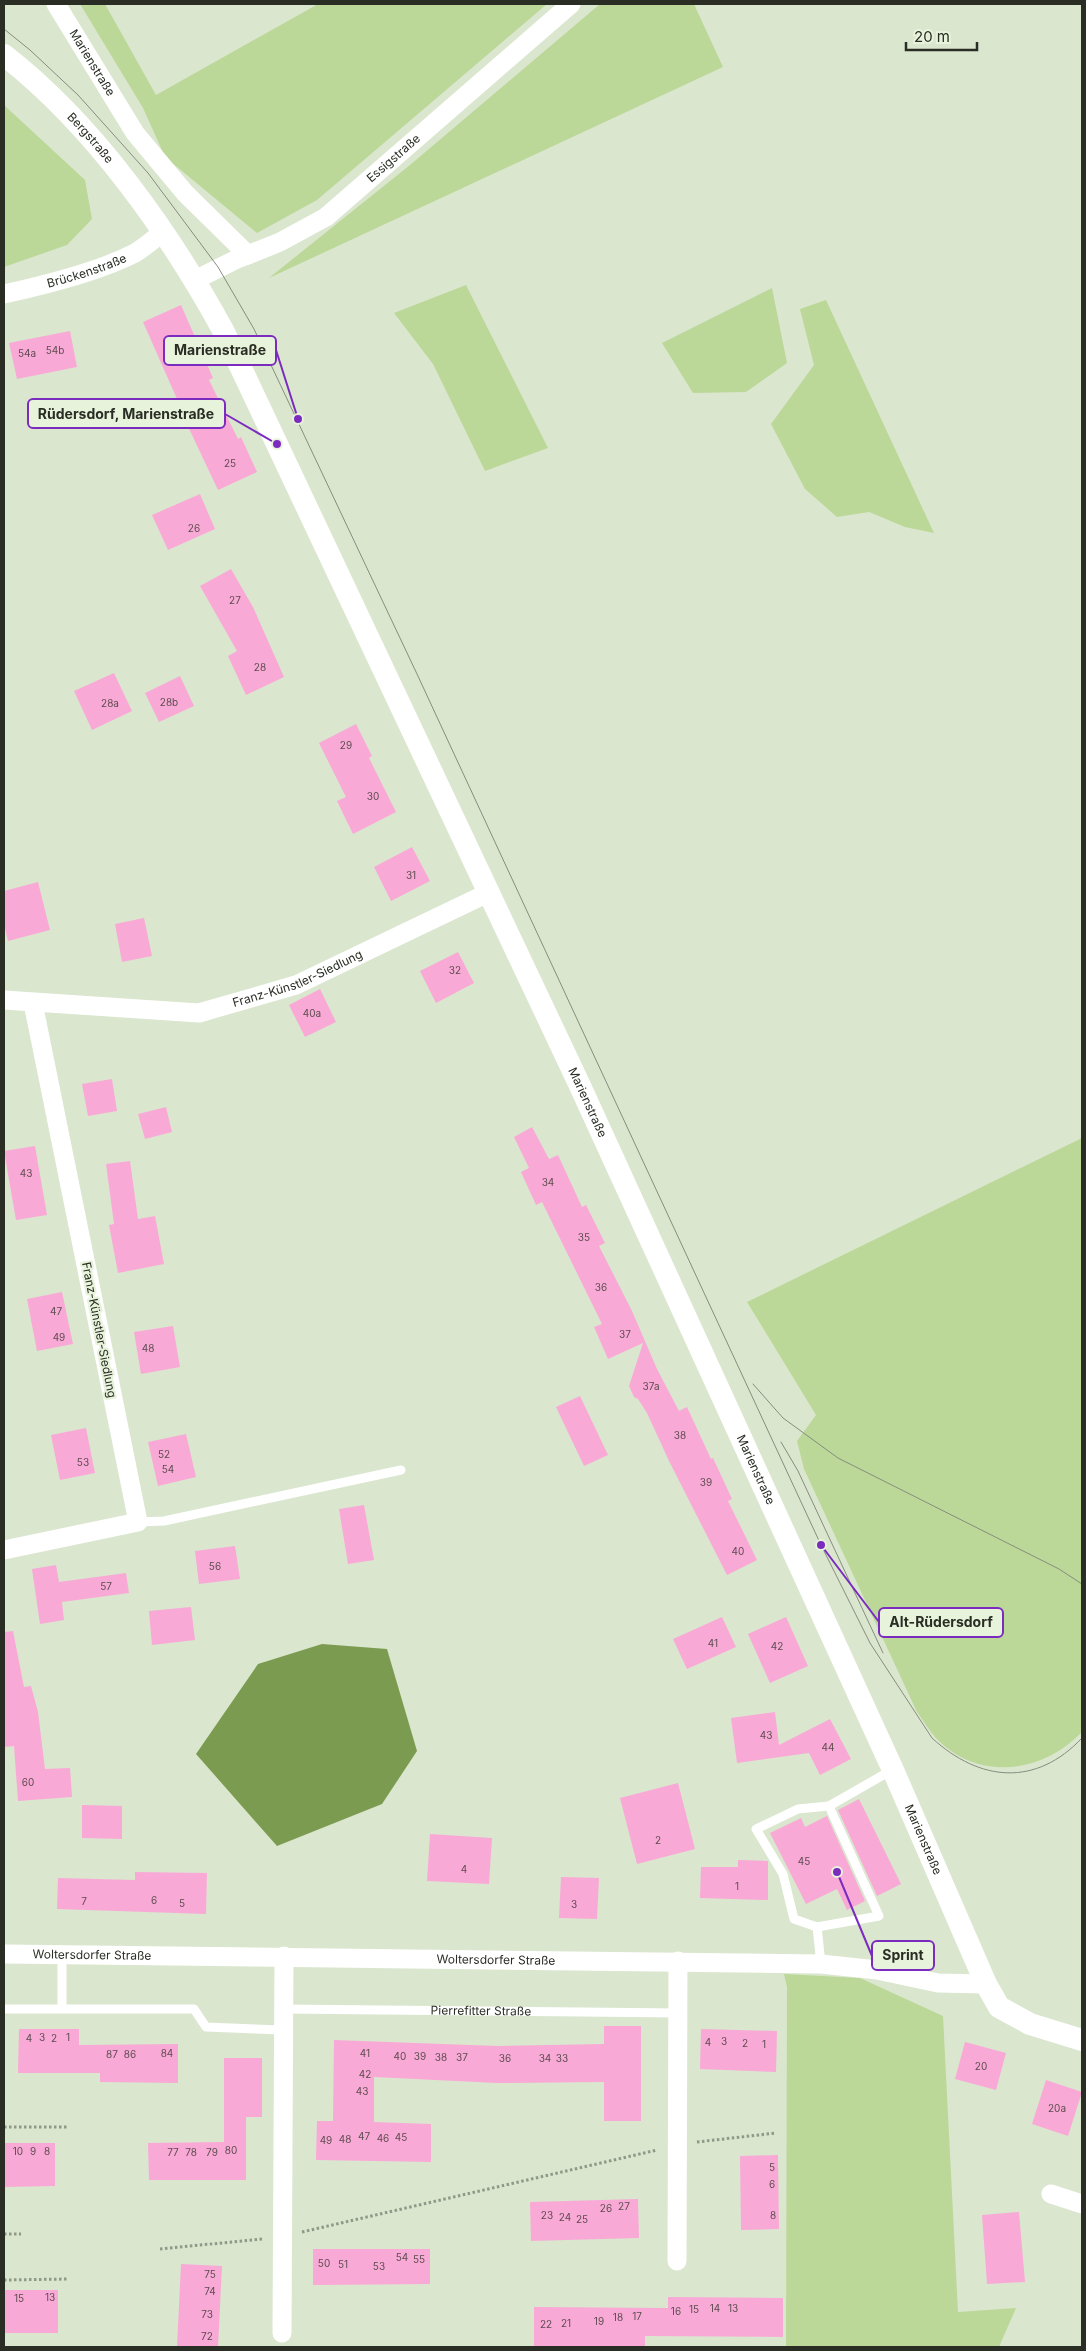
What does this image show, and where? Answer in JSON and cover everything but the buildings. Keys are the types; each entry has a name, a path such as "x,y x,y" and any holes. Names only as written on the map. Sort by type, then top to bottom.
{"street":[{"name":"Marienstraße","path":"56,4 135,133 185,193 248,255"},
{"name":"Essigstraße","path":"196,280 218,267 280,242 326,217 571,4"},
{"name":"Bergstraße","path":"4,55 51,98 93,142 163,232"},
{"name":"Marienstraße","path":"163,232 196,280 255,397 490,892 893,1770 986,1984 999,2007 1030,2024 1082,2040"},
{"name":"Brückenstraße","path":"4,294 65,278 122,258 136,252 163,232"},
{"name":"Franz-Künstler-Siedlung","path":"4,1000 199,1013 296,985 490,892"},
{"name":"Franz-Künstler-Siedlung","path":"33,1003 138,1522"},
{"path":"4,1550 138,1522"},
{"name":"Woltersdorfer Straße","path":"4,1952 821,1964 877,1970 938,1983 986,1984"},
{"path":"282,2333 282,2009 284,1956"},
{"path":"677,2262 678,1962"},
{"path":"1051,2194 1082,2204"}],"lane":[{"path":"138,1522 164,1521 401,1470"},
{"path":"829,1806 879,1916 817,1928 794,1919 783,1874 756,1829 798,1809 829,1806 893,1770"},
{"path":"817,1928 821,1964"},
{"path":"62,1954 62,2008"},
{"path":"4,2009 194,2009 206,2027 282,2030"},
{"name":"Pierrefitter Straße","path":"282,2009 679,2013"}],"path":[{"path":"4,2127 67,2127"},
{"path":"160,2249 283,2236 678,2145 776,2133"},
{"path":"4,2234 21,2234"},
{"path":"4,2280 68,2279"}],"shaded area":[{"path":"80,4 105,4 156,95 318,4 547,4 317,200 257,233 165,157 143,108"},
{"path":"600,4 694,4 723,67 269,278 410,165"},
{"path":"4,105 85,180 92,219 67,245 4,267"},
{"path":"466,285 548,448 485,471 433,364 394,313"},
{"path":"772,288 787,363 746,392 693,393 662,343"},
{"path":"826,300 934,533 905,527 869,512 837,517 805,489 771,424 814,365 800,309"},
{"path":"1082,1138 1082,1732 1066,1746 1048,1757 1029,1764 1009,1767 989,1766 970,1761 952,1751 935,1737 917,1712 804,1469 797,1441 816,1415 747,1302"},
{"path":"322,1644 387,1649 417,1751 382,1804 277,1846 196,1754 258,1664"},
{"path":"784,1974 860,1978 943,2016 958,2312 1016,2308 999,2347 786,2347 787,1987"}],"tram line":[{"path":"4,29 30,50 78,95 148,173 218,267 254,329 417,674 821,1545 870,1643 932,1738 950,1753 969,1763 988,1770 1008,1773 1027,1771 1046,1765 1064,1754 1082,1738"},
{"path":"753,1384 783,1418 838,1458 1059,1569 1082,1584"},
{"path":"781,1442 798,1471 883,1653"}],"place":[{"name":"Marienstraße","path":"298,419"},
{"name":"Rüdersdorf, Marienstraße","path":"277,444"},
{"name":"Alt-Rüdersdorf","path":"821,1545"},
{"name":"Sprint","path":"837,1872"}]}
